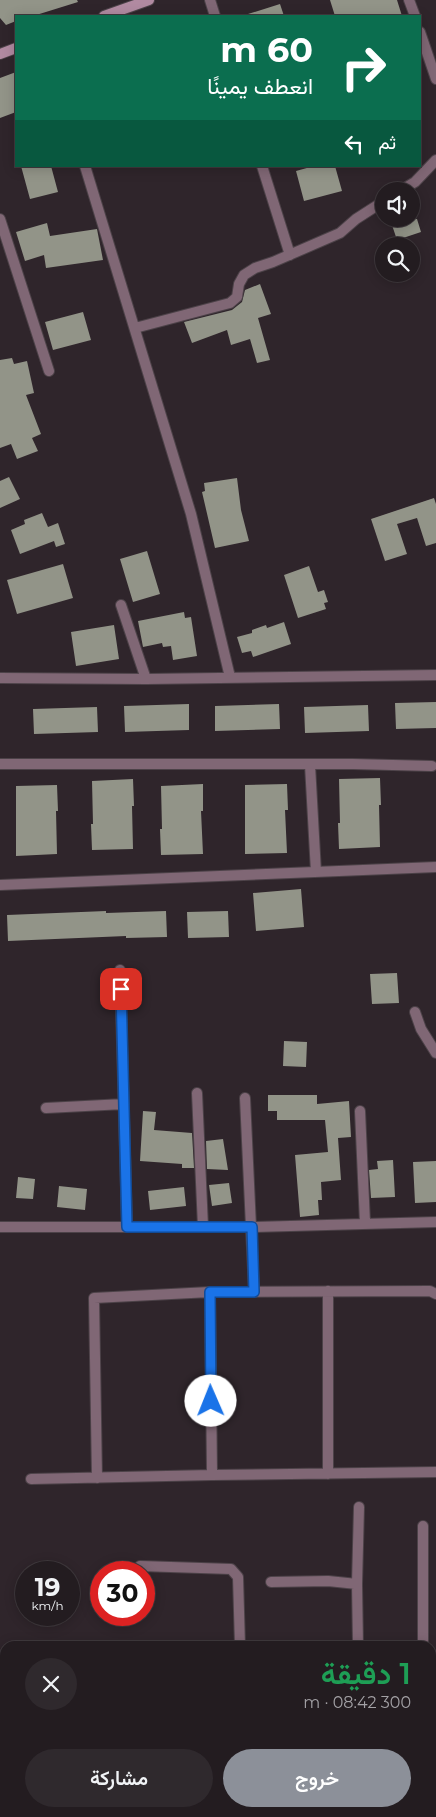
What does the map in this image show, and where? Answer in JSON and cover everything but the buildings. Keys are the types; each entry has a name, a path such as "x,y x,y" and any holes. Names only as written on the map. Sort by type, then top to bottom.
{"street":[{"path":"107,15 149,0"},
{"path":"210,0 215,15"},
{"path":"409,0 415,15"},
{"path":"421,35 436,79"},
{"path":"0,54 15,48"},
{"path":"415,182 436,160"},
{"path":"85,167 191,514 230,677"},
{"path":"262,167 290,255"},
{"path":"135,328 230,303 237,296 238,284 244,276 255,268 340,233 356,218 375,206"},
{"path":"0,219 49,371"},
{"path":"120,605 146,679"},
{"path":"0,678 146,679 436,675"},
{"path":"0,764 432,766"},
{"path":"310,765 316,872"},
{"path":"0,885 436,867"},
{"path":"120,970 127,1227"},
{"path":"416,1012 421,1029 436,1053"},
{"path":"198,1093 203,1227"},
{"path":"245,1098 254,1292"},
{"path":"46,1108 124,1104"},
{"path":"360,1111 364,1223"},
{"path":"0,1226 252,1227 436,1222"},
{"path":"328,1291 328,1474"},
{"path":"97,1478 94,1298 210,1292 430,1291 436,1294"},
{"path":"210,1292 212,1474"},
{"path":"31,1479 212,1474 436,1472"},
{"path":"358,1641 356,1584 359,1507"},
{"path":"423,1526 423,1641"},
{"path":"155,1566 231,1569 238,1577 240,1641"},
{"path":"271,1582 328,1581 356,1584"}],"route":[{"path":"121,989 127,1227 252,1227 254,1292 210,1292 211,1401"}]}
